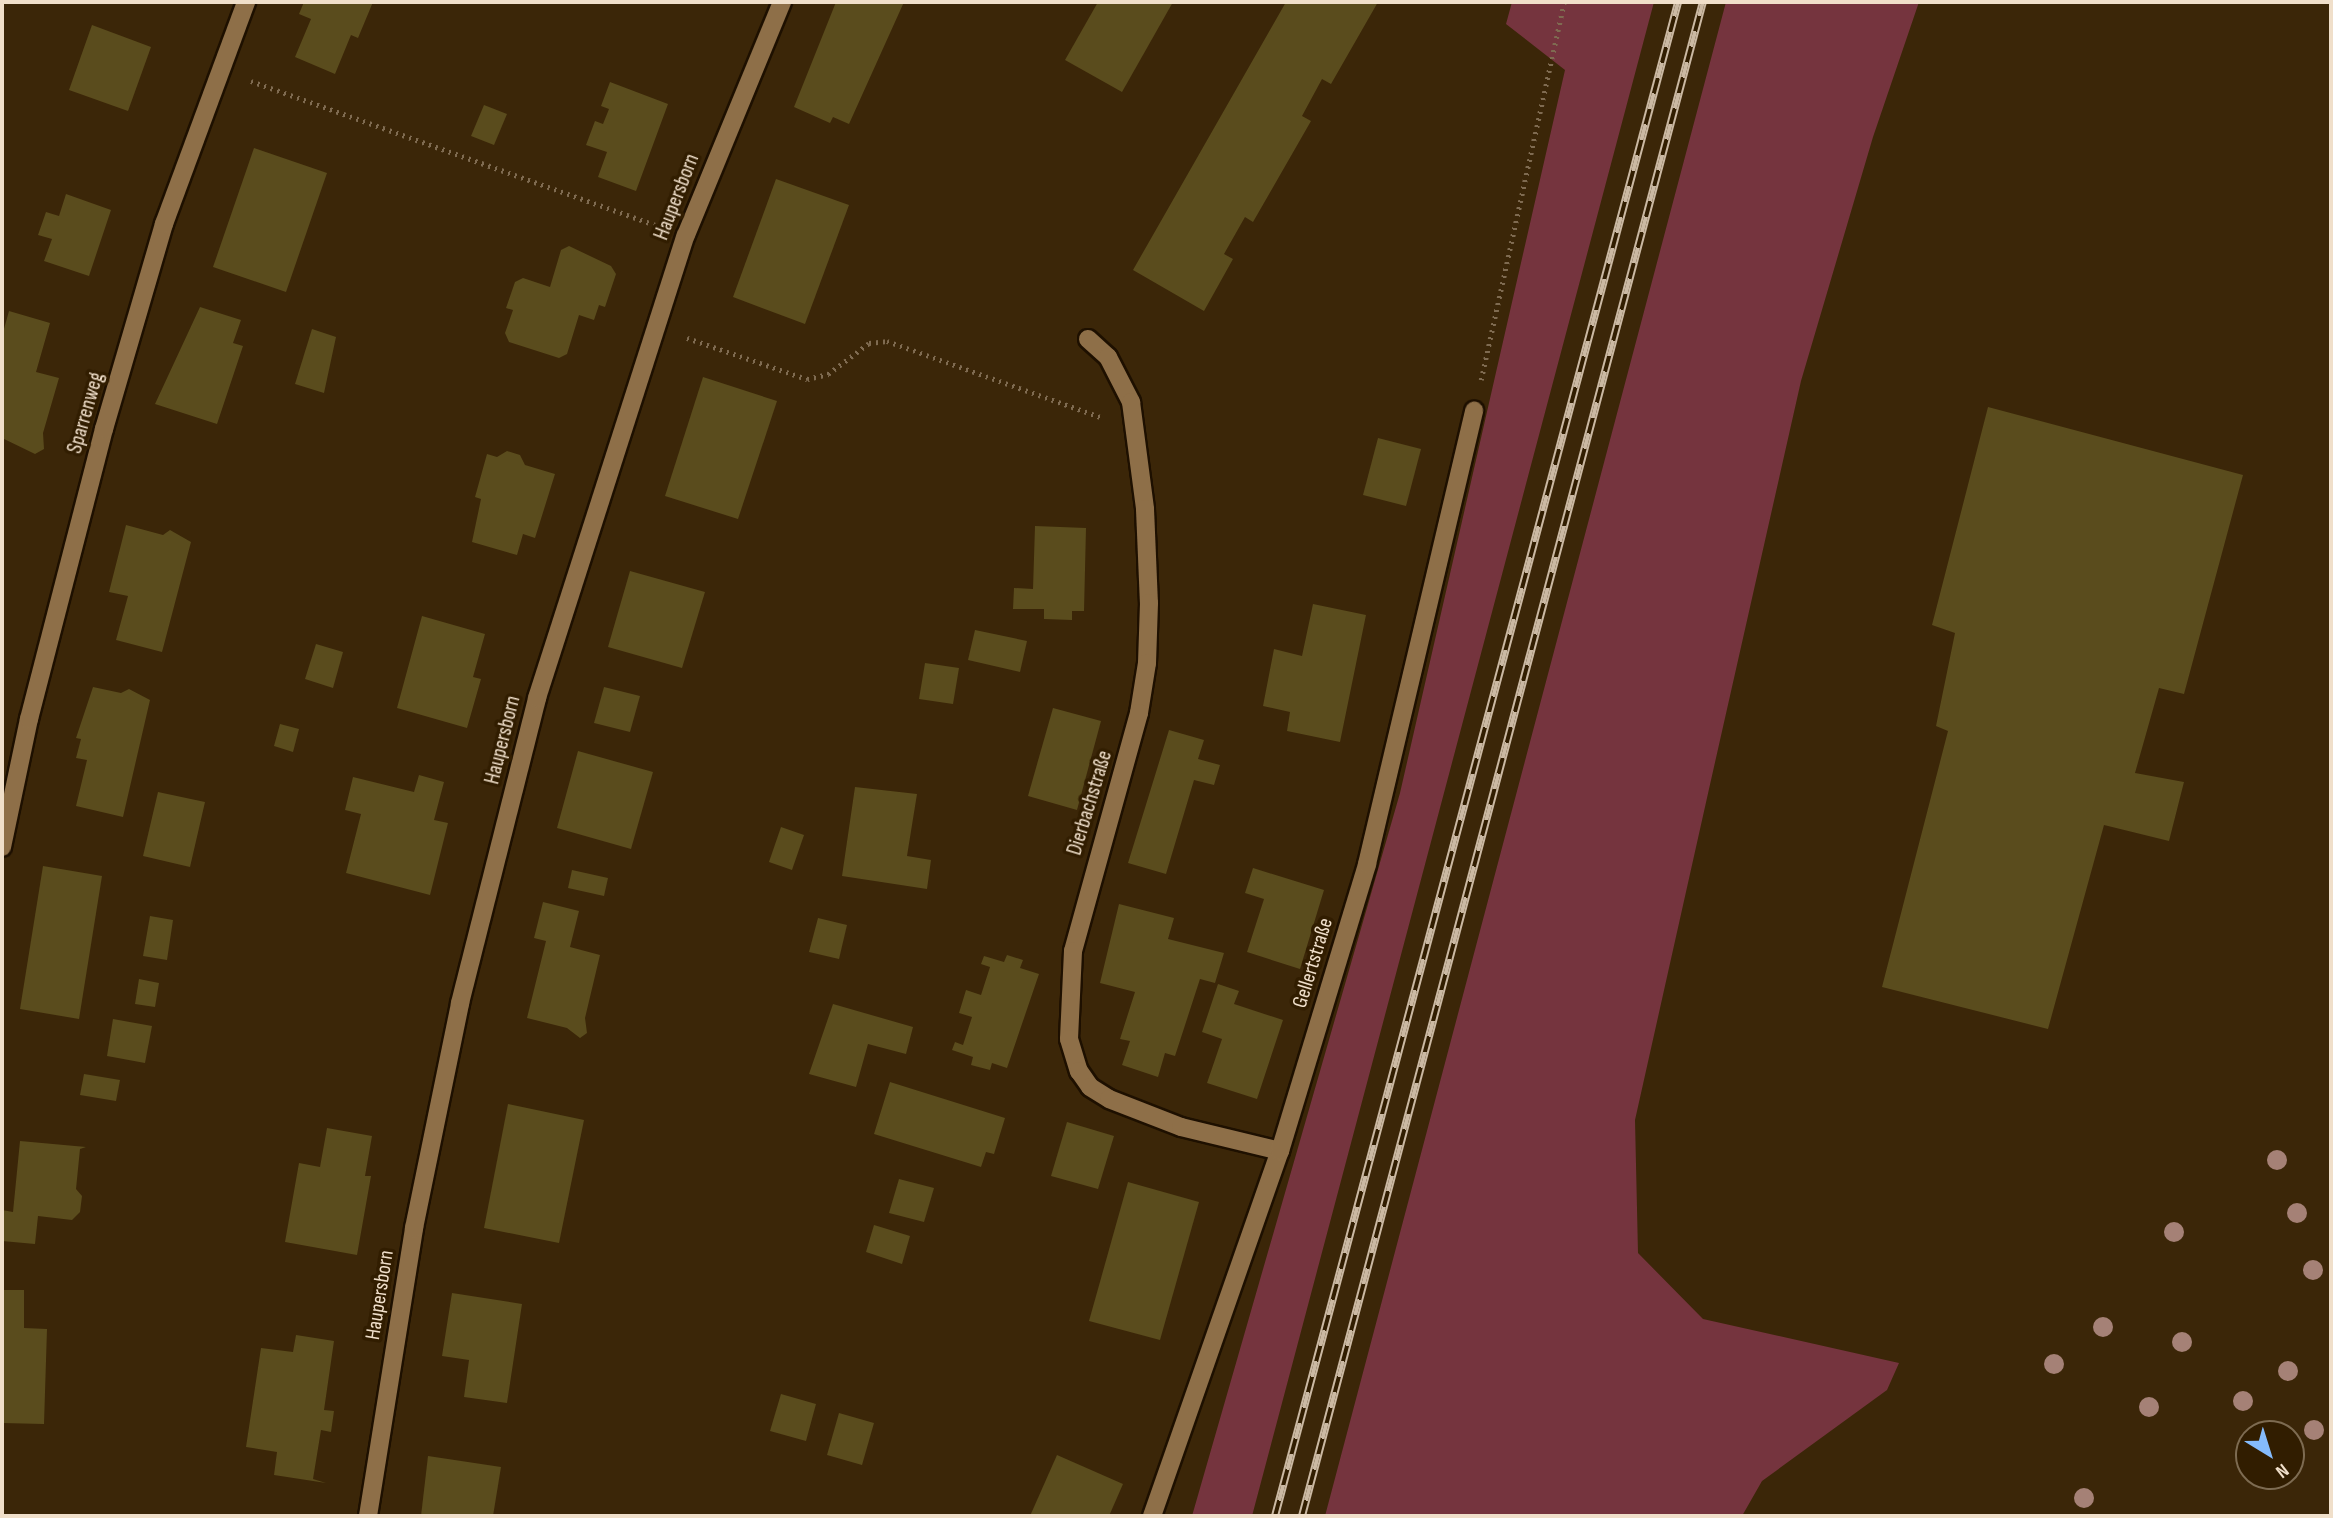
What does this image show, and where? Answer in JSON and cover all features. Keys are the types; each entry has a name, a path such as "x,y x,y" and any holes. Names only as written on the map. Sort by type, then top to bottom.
{"street":[{"name":"Sparrenweg","path":"2,847 29,719 104,429 164,224 246,2"},
{"name":"Haupersborn","path":"368,1516 414,1228 460,1003 537,698 686,235 782,2"},
{"name":"Dierbachstraße","path":"1088,338 1108,357 1123,382 1136,430 1145,509 1147,663 1122,782 1082,907 1073,951 1069,1040 1079,1072 1090,1087 1108,1099 1181,1127 1280,1151"},
{"name":"Gellertstraße","path":"1152,1516 1280,1151 1367,864 1474,410"}],"path":[{"path":"1474,410 1564,2"},
{"path":"221,70 686,235"},
{"path":"656,328 807,379 828,374 869,343 887,341 1136,430"}],"shaded area":[{"path":"1512,2 1654,2 1252,1516 1192,1516 1400,793 1565,70 1506,24"},
{"path":"1726,2 1919,2 1873,137 1801,381 1709,789 1635,1120 1638,1253 1703,1319 1899,1363 1887,1390 1762,1481 1742,1516 1325,1516"}],"building":[{"path":"304,2 373,2 358,38 351,35 335,74 295,57 311,19 299,14"},
{"path":"836,2 904,2 849,124 833,117 830,123 794,107"},
{"path":"1098,2 1173,2 1122,92 1065,60"},
{"path":"1286,2 1378,2 1331,84 1322,79 1302,116 1311,121 1253,222 1245,217 1224,254 1233,259 1204,311 1133,270"},
{"path":"92,25 151,47 128,111 69,90"},
{"path":"610,82 668,104 636,191 598,177 607,152 586,145 595,121 603,124 609,109 601,106"},
{"path":"484,105 507,114 494,145 471,136"},
{"path":"254,148 327,173 286,292 213,267"},
{"path":"776,179 849,205 805,324 733,297"},
{"path":"66,194 111,210 89,276 44,261 52,239 38,235 46,212 59,216"},
{"path":"569,246 611,266 616,274 605,307 599,305 594,320 579,315 567,354 559,358 509,342 505,333 513,310 506,308 515,282 523,278 550,287 561,250"},
{"path":"200,307 241,320 233,343 243,346 217,424 155,404"},
{"path":"9,311 50,323 36,372 59,378 43,433 44,449 35,454 2,438 2,336"},
{"path":"312,329 336,337 324,393 295,384"},
{"path":"703,377 777,401 738,519 665,496"},
{"path":"1988,407 2243,475 2184,694 2159,688 2135,773 2184,782 2169,841 2104,825 2048,1029 1882,987 1948,731 1936,726 1955,633 1932,625"},
{"path":"1378,438 1421,449 1406,506 1363,495"},
{"path":"507,451 520,455 525,465 555,474 535,538 523,534 517,555 472,542 481,499 475,497 487,454 497,457"},
{"path":"126,525 163,535 170,530 191,542 162,652 116,640 128,596 109,592"},
{"path":"1035,526 1086,528 1084,611 1072,611 1072,620 1044,619 1044,609 1013,609 1014,588 1033,589"},
{"path":"630,571 705,592 682,668 608,647"},
{"path":"1313,604 1366,615 1340,742 1287,731 1290,712 1263,706 1274,649 1302,656"},
{"path":"422,616 485,634 473,677 481,679 467,728 397,708"},
{"path":"975,630 1027,641 1020,672 968,660"},
{"path":"316,644 343,652 333,688 305,679"},
{"path":"925,663 959,668 953,704 919,699"},
{"path":"93,687 121,693 129,689 150,700 123,817 76,806 87,760 76,758 81,739 76,738"},
{"path":"604,687 640,696 630,732 594,723"},
{"path":"1053,708 1101,721 1077,810 1028,796"},
{"path":"280,724 299,729 293,752 274,746"},
{"path":"1169,730 1204,740 1198,759 1220,765 1214,785 1194,780 1166,874 1128,863"},
{"path":"578,751 653,772 631,849 557,828"},
{"path":"419,775 444,782 434,820 448,823 430,895 346,873 361,814 345,810 353,777 414,792"},
{"path":"855,787 917,794 907,856 931,860 927,889 842,876"},
{"path":"158,792 205,802 190,867 143,856"},
{"path":"781,827 804,835 792,870 769,862"},
{"path":"43,866 102,876 79,1019 20,1009"},
{"path":"1253,868 1324,890 1300,969 1247,952 1264,899 1245,893"},
{"path":"572,870 608,878 604,896 568,888"},
{"path":"543,902 579,911 570,947 600,955 585,1018 587,1033 580,1038 567,1028 527,1018 546,941 534,938"},
{"path":"1119,904 1174,918 1168,939 1224,953 1215,983 1200,979 1175,1056 1165,1053 1158,1077 1122,1065 1130,1041 1120,1039 1135,992 1100,983"},
{"path":"150,916 173,920 167,960 143,956"},
{"path":"818,918 847,925 839,959 809,952"},
{"path":"1007,955 1023,960 1020,968 1039,974 1007,1068 992,1063 990,1070 971,1065 973,1057 952,1050 955,1042 963,1045 972,1017 959,1013 966,990 981,995 990,967 981,964 984,956 1004,962"},
{"path":"139,979 159,983 155,1007 135,1004"},
{"path":"1218,984 1239,991 1234,1004 1283,1020 1257,1099 1207,1083 1222,1039 1202,1032"},
{"path":"833,1004 913,1027 906,1054 868,1044 856,1087 809,1074"},
{"path":"113,1019 152,1026 145,1063 107,1056"},
{"path":"84,1074 120,1080 116,1101 80,1095"},
{"path":"890,1082 1005,1118 994,1154 986,1152 981,1167 874,1134"},
{"path":"508,1104 584,1120 559,1243 484,1228"},
{"path":"1067,1122 1114,1136 1098,1189 1051,1176"},
{"path":"327,1128 372,1136 365,1176 371,1176 357,1255 285,1242 299,1163 320,1167"},
{"path":"20,1141 86,1147 80,1149 76,1189 82,1196 80,1212 72,1220 38,1216 35,1244 2,1241 2,1210 13,1212"},
{"path":"899,1179 934,1188 924,1222 889,1213"},
{"path":"1128,1182 1199,1202 1160,1340 1089,1321"},
{"path":"874,1225 910,1236 902,1264 866,1252"},
{"path":"2,1290 24,1290 24,1328 47,1329 44,1424 2,1423"},
{"path":"452,1293 522,1304 507,1403 464,1397 469,1360 442,1356"},
{"path":"296,1335 334,1341 324,1410 334,1411 331,1432 321,1430 313,1479 326,1483 274,1475 277,1452 246,1447 261,1348 293,1352"},
{"path":"781,1394 816,1404 806,1441 770,1431"},
{"path":"839,1413 874,1423 862,1465 827,1455"},
{"path":"1057,1455 1123,1484 1109,1516 1030,1516"},
{"path":"428,1456 501,1467 493,1516 421,1516"}],"railway":[{"path":"1275,1516 1678,2"},
{"path":"1302,1516 1703,2"}]}
